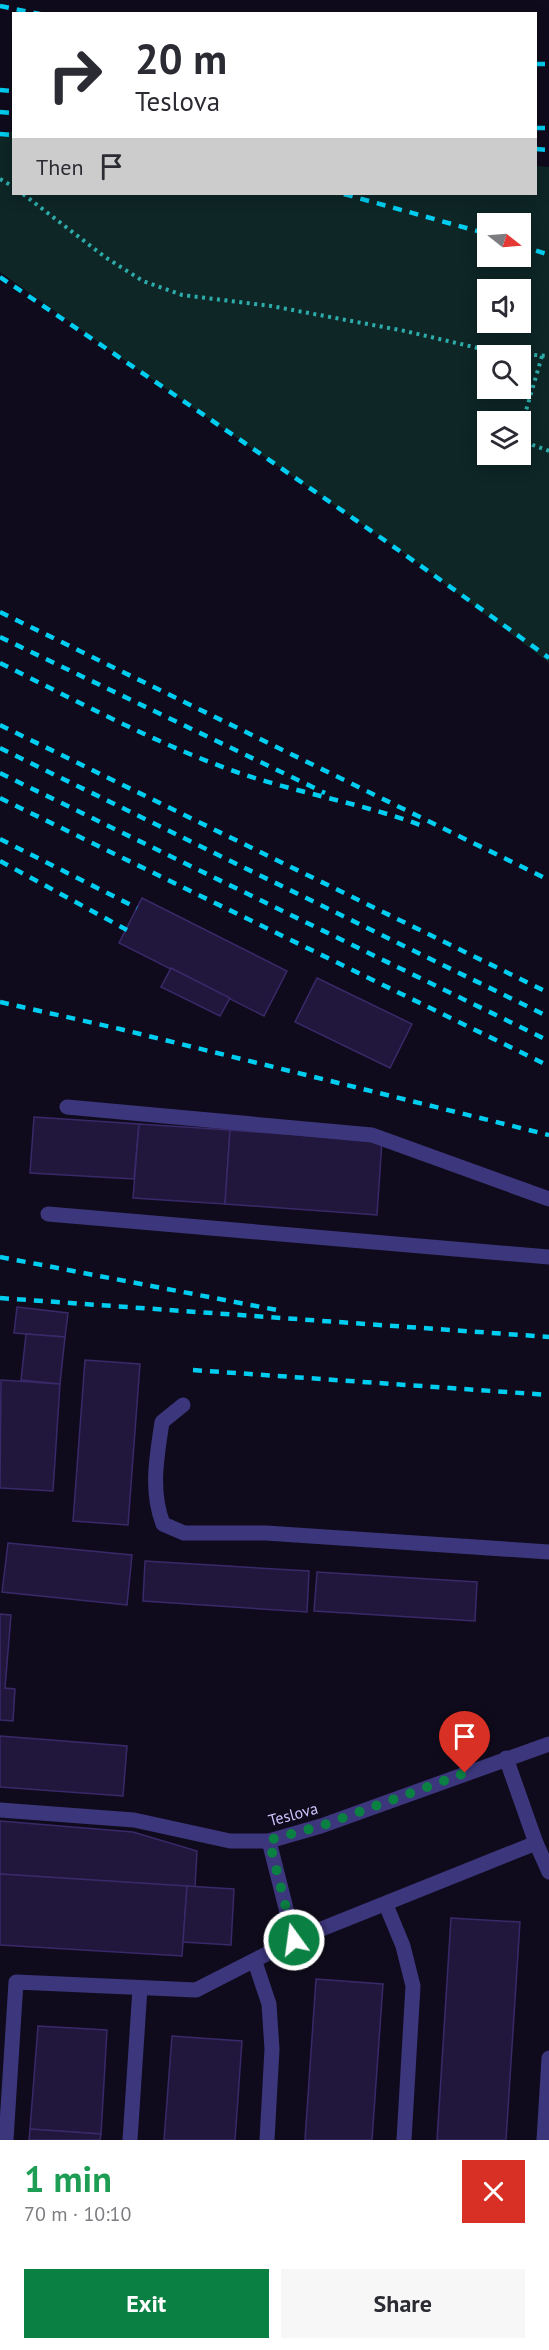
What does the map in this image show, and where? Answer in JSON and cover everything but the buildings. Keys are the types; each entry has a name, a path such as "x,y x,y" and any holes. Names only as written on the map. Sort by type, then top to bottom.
{"lane":[{"path":"67,1107 372,1135 549,1199"},
{"path":"48,1214 549,1257"},
{"path":"183,1405 162,1422 155,1466 156,1507 163,1524 184,1533 266,1533 549,1551"},
{"name":"Teslova","path":"0,1810 134,1820 230,1841 269,1840 321,1826 549,1744"},
{"path":"506,1758 536,1843 549,1872"},
{"path":"269,1840 294,1940"},
{"path":"6,2140 16,1982 196,1990 255,1962 294,1940 536,1843"},
{"path":"386,1905 403,1946 413,1986 404,2140"},
{"path":"255,1962 269,2004 272,2049 267,2140"},
{"path":"130,2140 140,1988"},
{"path":"544,2140 549,2058"}],"path":[{"path":"24,195 114,263 143,281 182,295 271,306 405,331 495,352 549,356"},
{"path":"526,411 542,356"},
{"path":"531,444 549,451"}],"green space":[{"path":"0,132 12,132 12,195 537,195 537,166 549,167 549,663 415,561 0,272"}],"railway":[{"path":"0,6 30,12"},
{"path":"537,64 549,64"},
{"path":"0,90 12,91"},
{"path":"0,112 12,113"},
{"path":"537,128 549,128"},
{"path":"0,134 12,135"},
{"path":"537,149 549,150"},
{"path":"348,195 477,231"},
{"path":"531,249 549,255"},
{"path":"0,277 276,465 549,658"},
{"path":"0,612 549,880"},
{"path":"0,637 325,793"},
{"path":"0,663 199,758 252,777 420,825"},
{"path":"0,725 549,993"},
{"path":"0,748 549,1017"},
{"path":"0,773 549,1041"},
{"path":"0,798 549,1066"},
{"path":"0,839 137,908"},
{"path":"0,861 127,930"},
{"path":"0,1002 120,1029 549,1135"},
{"path":"0,1257 277,1310"},
{"path":"0,1298 549,1337"},
{"path":"193,1370 549,1395"}],"route":[{"path":"294,1940 269,1840 321,1826 465,1773"}]}
